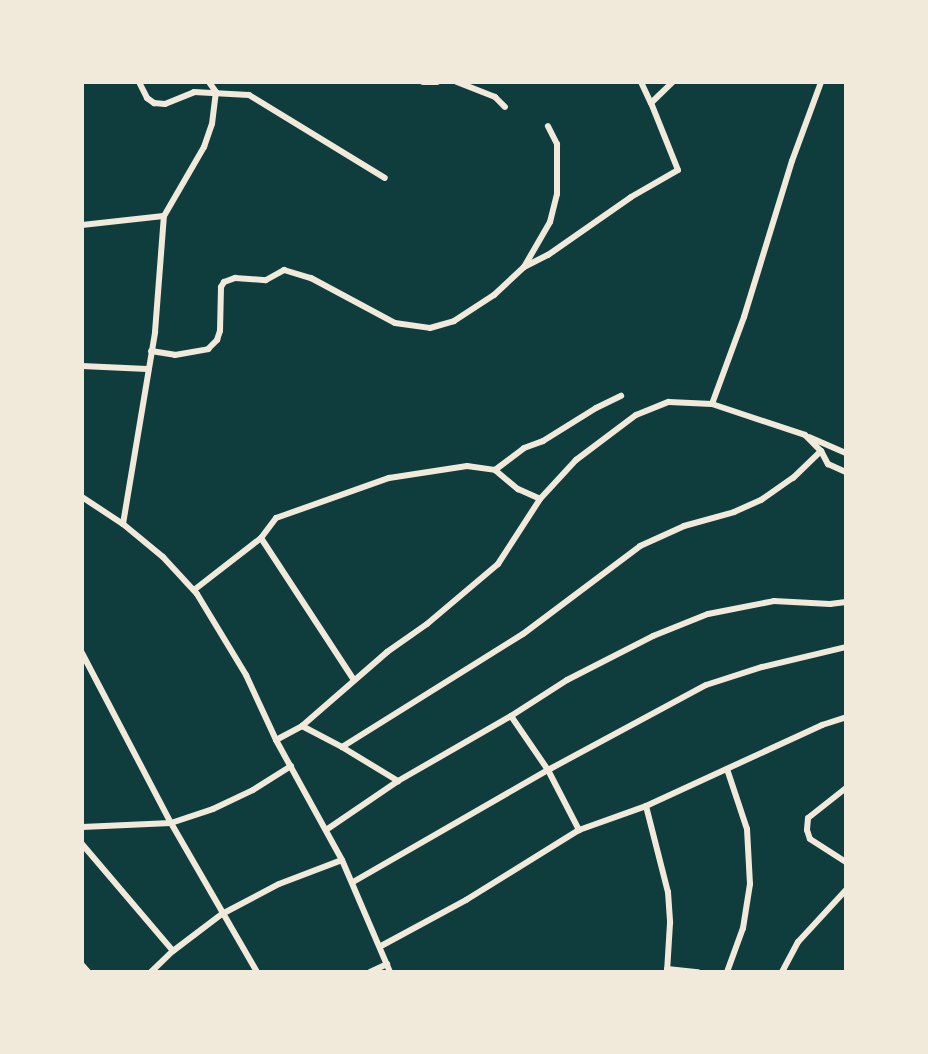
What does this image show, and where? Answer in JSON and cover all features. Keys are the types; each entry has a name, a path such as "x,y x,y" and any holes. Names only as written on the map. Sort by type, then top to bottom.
{"street":[{"path":"139,82 147,98 154,103 165,104 194,92 249,94 385,178"},
{"path":"123,524 151,351 164,216 204,147 216,106 216,92 208,82"},
{"path":"423,82 437,82"},
{"path":"457,82 495,97 504,107"},
{"path":"151,351 175,355 201,352 212,346 220,331 221,287 229,279 266,280 289,270 342,293 366,309 395,322 430,327 454,321 494,295 524,267 548,255 632,197 678,170 641,82"},
{"path":"651,103 673,82"},
{"path":"712,404 744,317 792,161 821,82"},
{"path":"524,267 550,222 558,194 557,144 548,126"},
{"path":"82,225 164,216"},
{"path":"82,366 147,369"},
{"path":"495,470 524,448 543,441 596,408 621,396"},
{"path":"276,740 302,726 387,652 427,624 498,564 540,499 576,460 636,415 669,402 712,404 806,435 846,453"},
{"path":"806,435 821,451 828,464 846,472"},
{"path":"342,747 523,634 640,546 684,526 734,512 761,500 794,478 821,451"},
{"path":"194,590 261,538 276,518 389,478 467,466 495,470 518,489 540,499"},
{"path":"82,497 123,524 163,557 194,590 246,675 276,740 342,860 381,946 390,972"},
{"path":"261,538 354,680"},
{"path":"326,830 398,781 577,675 653,636 708,614 774,601 830,604 846,602"},
{"path":"353,882 548,770 706,685 762,667 846,647"},
{"path":"82,653 171,823 257,972"},
{"path":"511,716 548,770 579,830"},
{"path":"381,946 466,900 579,830 646,806 822,725 846,717"},
{"path":"302,726 398,781"},
{"path":"82,827 171,823 213,809 252,790 291,766"},
{"path":"727,769 747,829 750,884 743,928 727,972"},
{"path":"846,788 808,818 807,830 810,839 846,862"},
{"path":"646,806 668,892 670,923 667,970 698,972"},
{"path":"82,844 172,951"},
{"path":"151,972 172,951 222,914 279,884 342,860"},
{"path":"782,972 805,933 846,890"},
{"path":"159,964 164,972"},
{"path":"370,972 387,964"},
{"path":"82,965 88,972"}]}
